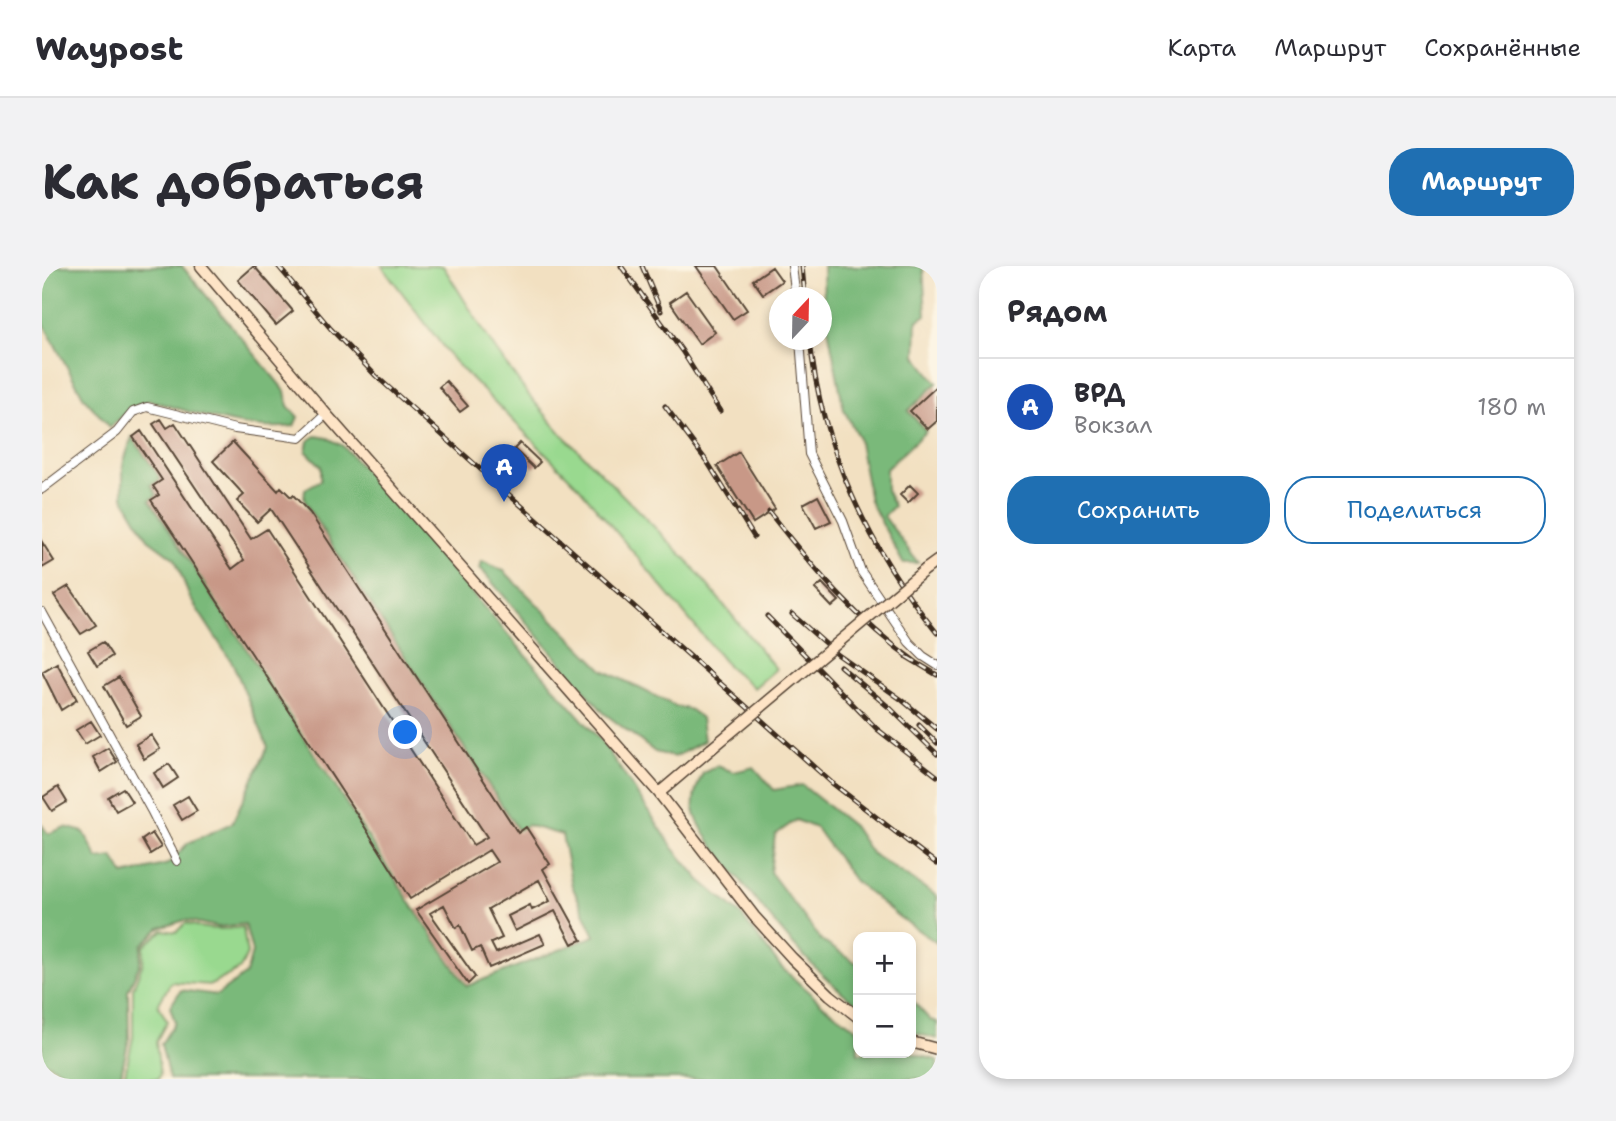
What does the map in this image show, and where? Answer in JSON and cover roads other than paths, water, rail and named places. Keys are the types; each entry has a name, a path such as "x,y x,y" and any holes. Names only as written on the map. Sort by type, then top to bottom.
{"street":[{"path":"201,266 326,414 659,793 777,942 830,995 853,1013"},
{"path":"792,266 795,287"},
{"path":"801,350 809,454 843,521 861,570 909,642 937,665"},
{"path":"42,489 117,432 134,412 148,407 235,429 300,438 326,414"},
{"path":"659,793 937,561"},
{"path":"42,612 177,861"},
{"path":"916,1043 937,1049"}],"railway":[{"path":"278,266 331,329 376,376 832,783 937,864"},
{"path":"621,266 682,351 720,411"},
{"path":"642,266 661,311"},
{"path":"802,266 804,287"},
{"path":"812,350 825,420 852,496 890,567 937,633"},
{"path":"665,406 708,463 754,537"},
{"path":"769,512 820,574 856,612 916,662"},
{"path":"792,614 837,654 902,700 937,729"},
{"path":"767,616 877,729 937,776"},
{"path":"907,657 937,675"},
{"path":"840,666 891,709 937,754"},
{"path":"919,725 937,743"}],"place":[{"name":"ВРД","path":"504,502"}]}
